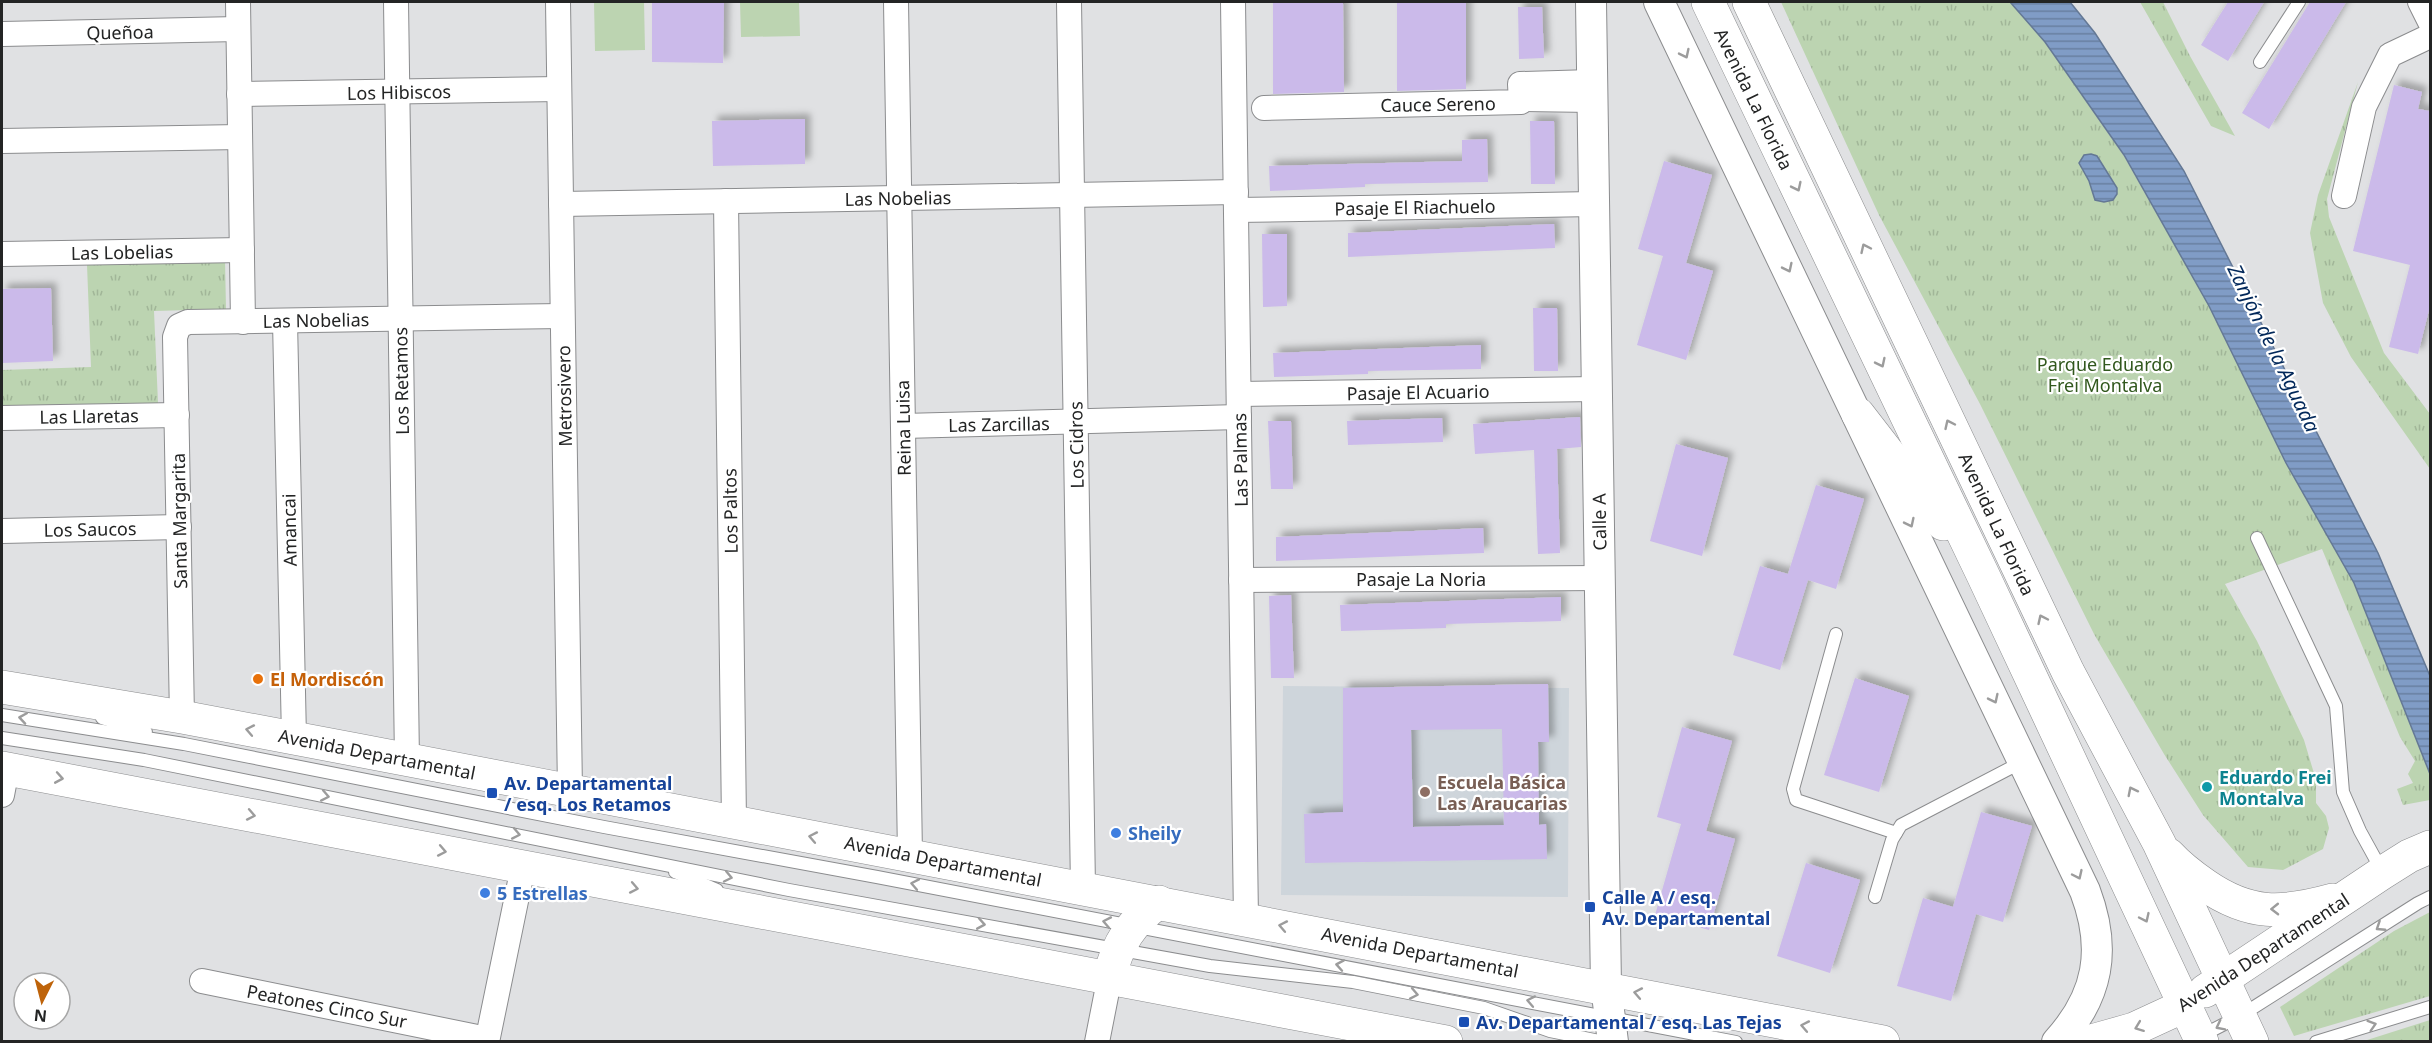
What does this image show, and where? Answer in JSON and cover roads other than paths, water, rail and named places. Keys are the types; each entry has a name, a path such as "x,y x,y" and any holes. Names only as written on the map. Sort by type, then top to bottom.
{"main road":[{"name":"Avenida La Florida","path":"1708,2 2186,1005 2197,1040"},
{"name":"Avenida La Florida","path":"1749,2 2059,654 2159,843 2246,1029"},
{"path":"1858,414 1983,575"},
{"name":"Avenida Departamental","path":"2,696 183,731 294,738 1246,919 1608,1022 1883,1041"},
{"path":"3,767 777,914 1120,951 1446,1041"},
{"path":"2159,843 2175,862 2194,878 2222,896 2254,909 2296,909 2352,894"},
{"name":"Avenida Departamental","path":"2088,1041 2134,1029 2186,1005 2382,873 2409,856 2430,847"},
{"path":"1120,951 1159,903"}],"street":[{"path":"238,2 243,322"},
{"name":"Los Retamos","path":"396,2 407,760"},
{"name":"Metrosivero","path":"558,2 570,791"},
{"name":"Reina Luisa","path":"896,2 910,855"},
{"name":"Los Cidros","path":"1069,2 1083,888"},
{"name":"Las Palmas","path":"1233,2 1246,919"},
{"name":"Calle A","path":"1591,2 1608,1022"},
{"path":"1659,2 2085,891 2097,930 2095,973 2087,999 2076,1019 2057,1041"},
{"path":"2420,2 2430,22"},
{"name":"Queñoa","path":"2,34 238,29"},
{"path":"2344,196 2364,107 2390,55 2430,36"},
{"name":"Cauce Sereno","path":"1264,108 1521,102 1520,84 1592,93"},
{"name":"Los Hibiscos","path":"239,94 559,89"},
{"path":"2,141 240,137"},
{"name":"Las Nobelias","path":"561,204 1072,195 1236,201"},
{"name":"Los Paltos","path":"726,201 734,822"},
{"name":"Pasaje El Riachuelo","path":"1236,201 1594,204"},
{"name":"Las Lobelias","path":"2,254 242,250"},
{"name":"Las Nobelias","path":"179,326 188,322 562,316"},
{"name":"Amancai","path":"285,321 294,738"},
{"name":"Santa Margarita","path":"179,326 175,337 183,731"},
{"name":"Pasaje El Acuario","path":"1239,406 1597,389"},
{"name":"Las Zarcillas","path":"903,426 1076,422 1239,406"},
{"name":"Las Llaretas","path":"2,418 177,415"},
{"name":"Los Saucos","path":"2,531 179,527"},
{"name":"Pasaje La Noria","path":"1241,580 1600,578"},
{"path":"487,1040 523,867"},
{"path":"1097,1041 1120,951"},
{"name":"Peatones Cinco Sur","path":"202,981 487,1040"}],"lane":[{"path":"2260,62 2299,2"},
{"path":"2257,538 2336,705 2343,792 2382,873"},
{"path":"1836,634 1793,789 1794,795 1796,800 1896,833"},
{"path":"183,731 335,775 1120,951 1736,1041"},
{"path":"3,767 144,760 789,890 1120,951 1210,966 1353,982 1484,1008 1550,1031 1608,1022"},
{"path":"1875,897 1892,840 1901,825 2024,761"},
{"path":"646,861 777,914"},
{"path":"2197,1040 2246,1029 2418,903 2430,897"},
{"path":"2316,1041 2430,1007"}],"water":[{"path":"2010,2 2070,2 2095,33 2184,171 2378,553 2430,676 2430,774 2354,583 2286,463 2209,306 2124,155 2045,42"},
{"path":"2084,155 2097,156 2117,188 2117,194 2113,200 2104,202 2095,200 2089,181 2079,163"}],"place":[{"name":"El Mordiscón","path":"258,679"},
{"name":"Eduardo Frei Montalva","path":"2207,787"},
{"name":"Escuela Básica Las Araucarias","path":"1425,792"},
{"name":"Av. Departamental / esq. Los Retamos","path":"492,793"},
{"name":"Sheily","path":"1116,833"},
{"name":"5 Estrellas","path":"485,893"},
{"name":"Calle A / esq. Av. Departamental","path":"1590,907"},
{"name":"Av. Departamental / esq. Las Tejas","path":"1464,1022"}],"water label":[{"name":"Zanjón de la Aguada","path":"2274,348"}],"park label":[{"name":"Parque Eduardo Frei Montalva","path":"2105,374"}]}
